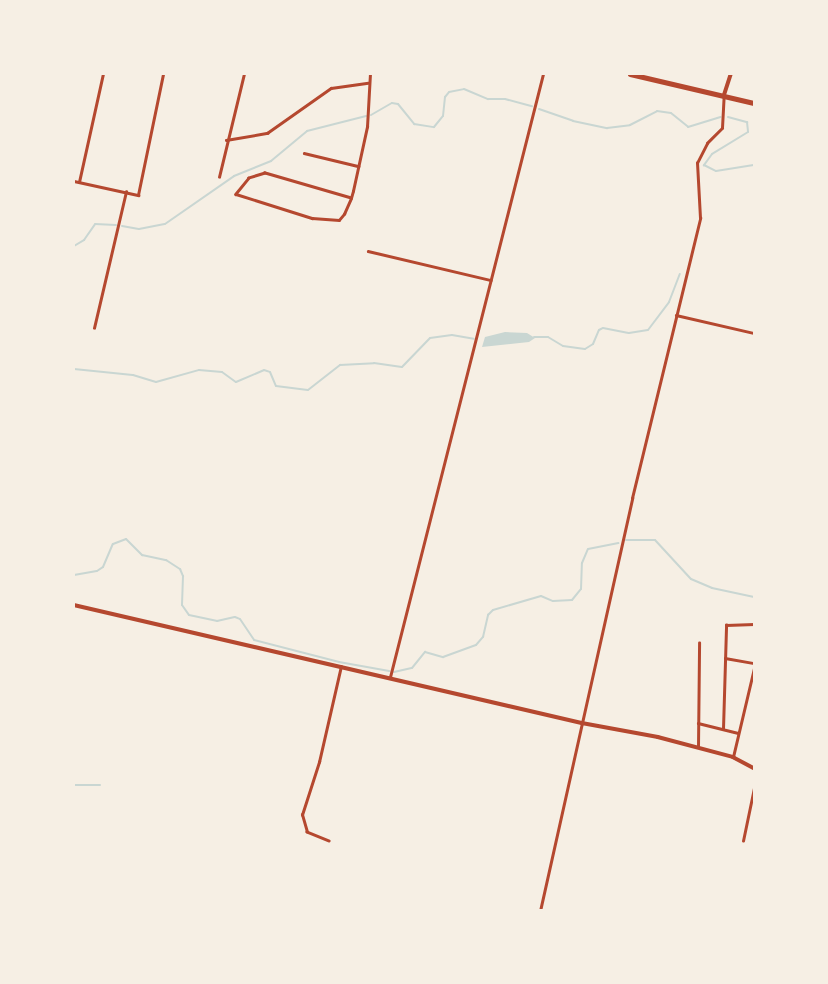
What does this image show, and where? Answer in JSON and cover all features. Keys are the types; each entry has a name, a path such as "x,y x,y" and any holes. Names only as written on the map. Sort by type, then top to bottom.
{"highway":[{"path":"631,74 754,103"}],"street":[{"path":"79,182 103,74"},
{"path":"74,181 138,195 163,74"},
{"path":"219,177 244,74"},
{"path":"351,198 265,173 249,178 236,194 332,222 341,219 351,198 369,114 370,74"},
{"path":"390,677 543,74"},
{"path":"540,911 700,218 697,163 707,143 722,128 724,95 731,74"},
{"path":"226,140 267,133 331,88 369,83"},
{"path":"304,153 358,166"},
{"path":"94,328 126,192"},
{"path":"368,251 492,281"},
{"path":"676,315 754,333"},
{"path":"74,605 582,723 698,747 733,757 754,768"},
{"path":"723,729 726,625 754,624"},
{"path":"698,747 699,643"},
{"path":"725,658 754,666 733,757"},
{"path":"329,841 307,832 302,815 319,762 341,666"},
{"path":"698,723 738,733"},
{"path":"743,841 754,788"}],"shaded area":[{"path":"505,332 527,333 535,338 529,342 482,347 485,337"}],"waterway":[{"path":"371,115 392,103 398,104 414,124 434,127 443,116 445,97 449,92 464,89 488,99 505,99 532,106"},
{"path":"539,109 573,121 607,128 630,125 657,111 671,113 688,127 720,117"},
{"path":"122,226 139,229 165,224 234,176 271,161 307,131 366,116"},
{"path":"728,117 747,122 748,132 712,154 704,165 716,171 754,165"},
{"path":"74,246 84,240 95,224 116,225"},
{"path":"534,337 548,337 563,346 585,349 593,344 599,330 603,328 629,333 648,330 669,302 680,274"},
{"path":"74,369 133,375 156,382 199,370 222,372 236,382 264,370 270,372 276,386 308,390 340,365 374,363 402,367 430,338 452,335 474,339"},
{"path":"74,575 97,571 103,567 113,544 126,539 142,555 166,560 180,569 183,576 182,605 189,615 217,621 235,617 240,619 254,640 339,662 389,671"},
{"path":"626,540 655,540 691,579 712,588 754,597"},
{"path":"394,672 412,668 425,652 443,657 476,645 483,637 488,615 493,610 541,596 553,601 572,600 581,589 582,563 588,549 618,543"},
{"path":"74,785 100,785"}]}
